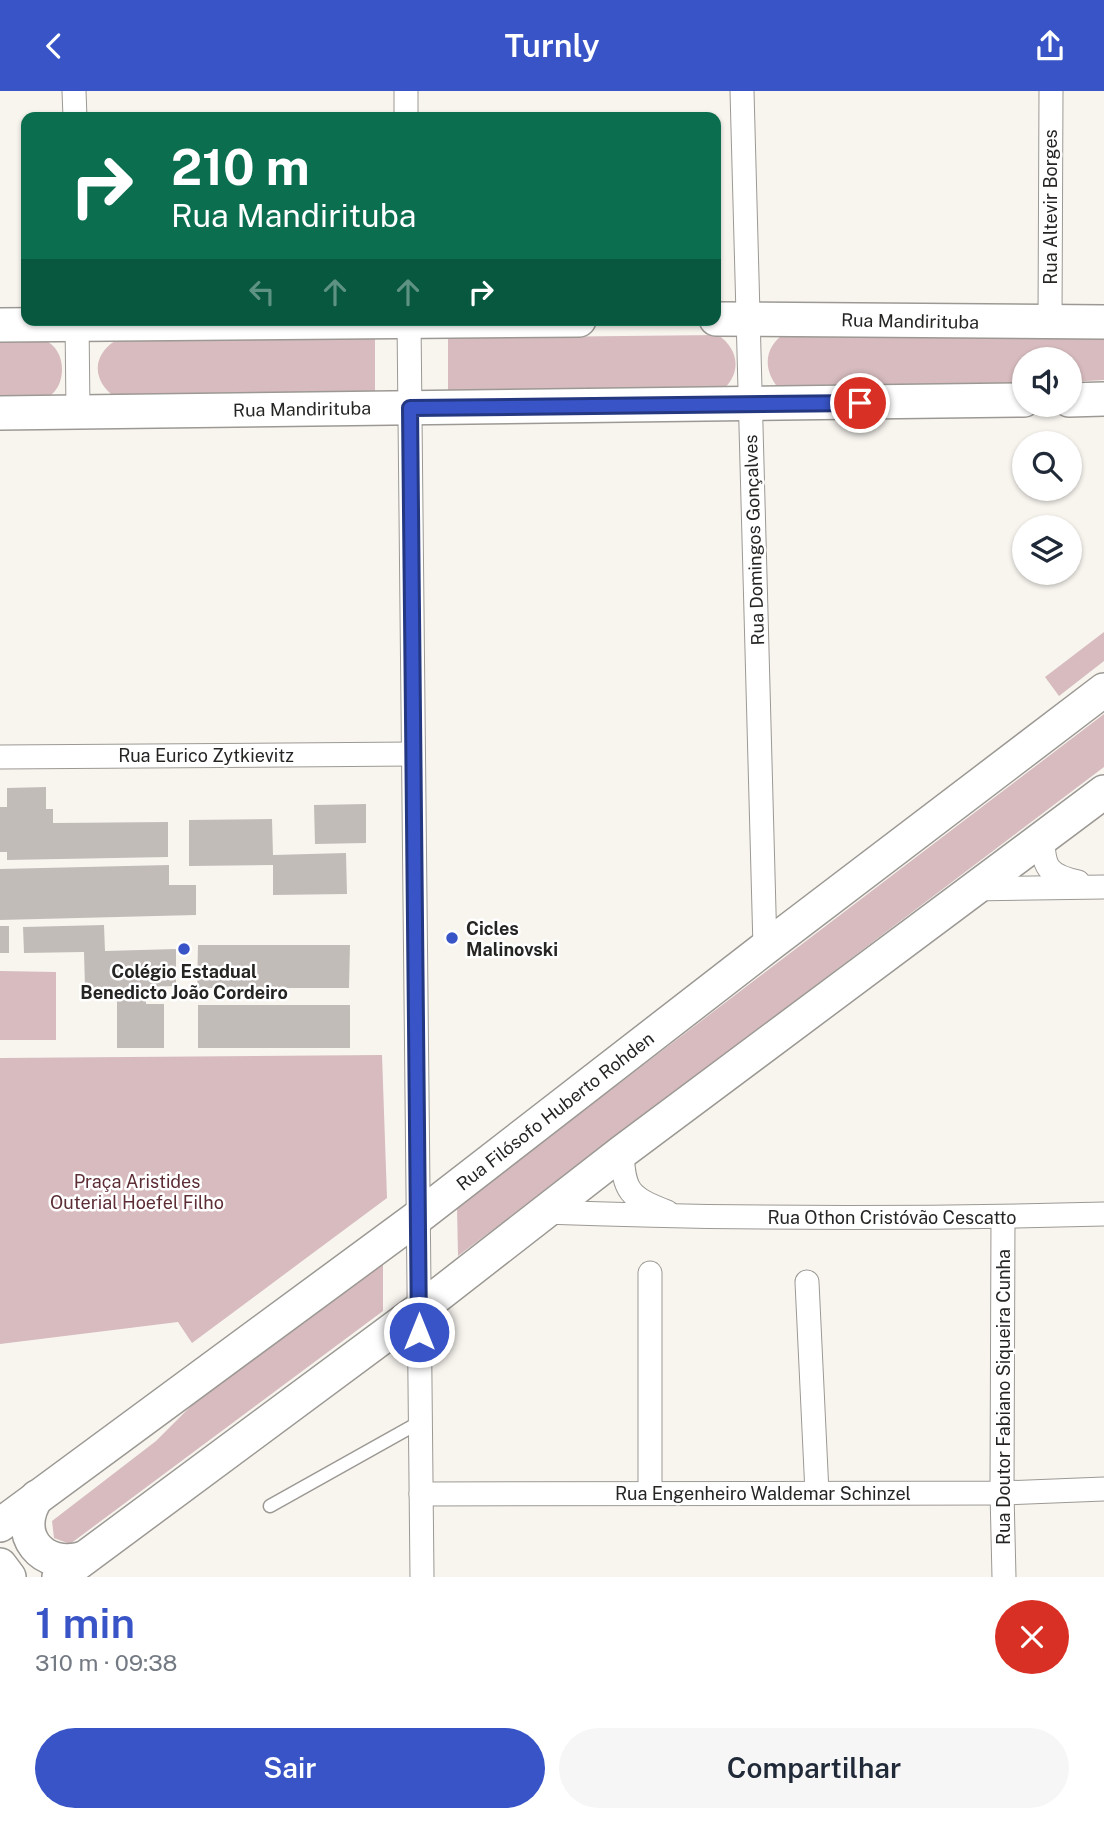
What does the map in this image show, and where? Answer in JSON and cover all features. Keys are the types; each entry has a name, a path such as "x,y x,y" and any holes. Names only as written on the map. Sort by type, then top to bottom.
{"main road":[{"name":"Rua Mandirituba","path":"732,319 1104,322"},
{"path":"0,325 21,324"},
{"path":"1082,400 1104,399"},
{"name":"Rua Mandirituba","path":"0,413 1012,400"},
{"name":"Rua Filósofo Huberto Rohden","path":"0,1525 418,1217 1104,690"},
{"path":"71,1568 419,1310 622,1151 1104,792"},
{"path":"37,1497 28,1518 32,1541 49,1558 72,1562 71,1568"},
{"path":"0,1565 9,1577"}],"street":[{"path":"74,91 75,112"},
{"path":"405,91 406,112"},
{"name":"Rua Domingos Gonçalves","path":"742,91 732,319 750,405 765,948"},
{"name":"Rua Altevir Borges","path":"1050,322 1051,91"},
{"path":"77,326 78,412"},
{"path":"409,326 422,1577"},
{"name":"Rua Eurico Zytkievitz","path":"0,757 413,754"},
{"path":"1043,836 1043,858 1049,871 1063,879 1101,887"},
{"path":"971,889 1101,887"},
{"name":"Rua Othon Cristóvão Cescatto","path":"622,1151 624,1179 634,1196 680,1217"},
{"name":"Rua Othon Cristóvão Cescatto","path":"543,1212 680,1217 1003,1217 1104,1214"},
{"name":"Rua Doutor Fabiano Siqueira Cunha","path":"1003,1217 1004,1577"},
{"path":"650,1273 650,1493"},
{"path":"807,1282 817,1493"},
{"name":"Rua Engenheiro Waldemar Schinzel","path":"421,1494 1002,1493 1104,1489"}],"lane":[{"path":"270,1506 420,1422"}],"green space":[{"path":"786,332 1104,334 1104,380 1082,381 1082,347 1012,347 1012,384 779,389 770,374 768,359 773,344"},
{"path":"718,335 731,348 736,363 732,378 720,392 448,394 448,338"},
{"path":"34,338 52,345 58,352 62,369 58,387 52,394 34,401 0,400 0,340"},
{"path":"375,338 375,394 115,397 99,377 102,354 115,341"},
{"path":"1104,632 1104,661 1059,696 1045,677"},
{"path":"1104,714 1104,767 458,1256 457,1207"},
{"path":"0,971 56,972 56,1040 0,1040"},
{"name":"Praça Aristides Outerial Hoefel Filho","path":"382,1055 387,1198 192,1343 178,1322 0,1344 0,1058"},
{"path":"383,1262 383,1311 70,1544 54,1538 52,1521 156,1441 202,1395"}],"building":[{"path":"46,787 46,809 53,809 53,823 168,822 168,857 7,860 7,852 0,852 0,807 7,807 7,788"},
{"path":"366,804 366,843 315,844 314,805"},
{"path":"272,819 273,855 346,853 347,894 273,895 273,865 189,866 189,820"},
{"path":"169,865 169,885 196,885 196,915 0,920 0,869"},
{"path":"104,925 105,951 176,949 176,986 146,987 146,1004 164,1004 164,1048 117,1048 117,987 85,988 84,952 24,953 23,927"},
{"path":"0,926 9,926 9,953 0,953"},
{"path":"198,945 350,945 349,988 197,988"},
{"path":"198,1005 350,1005 350,1048 198,1048"}],"place":[{"name":"Cicles Malinovski","path":"452,938"},
{"name":"Colégio Estadual Benedicto João Cordeiro","path":"184,949"}],"route":[{"path":"419,1332 410,408 860,403"}]}
